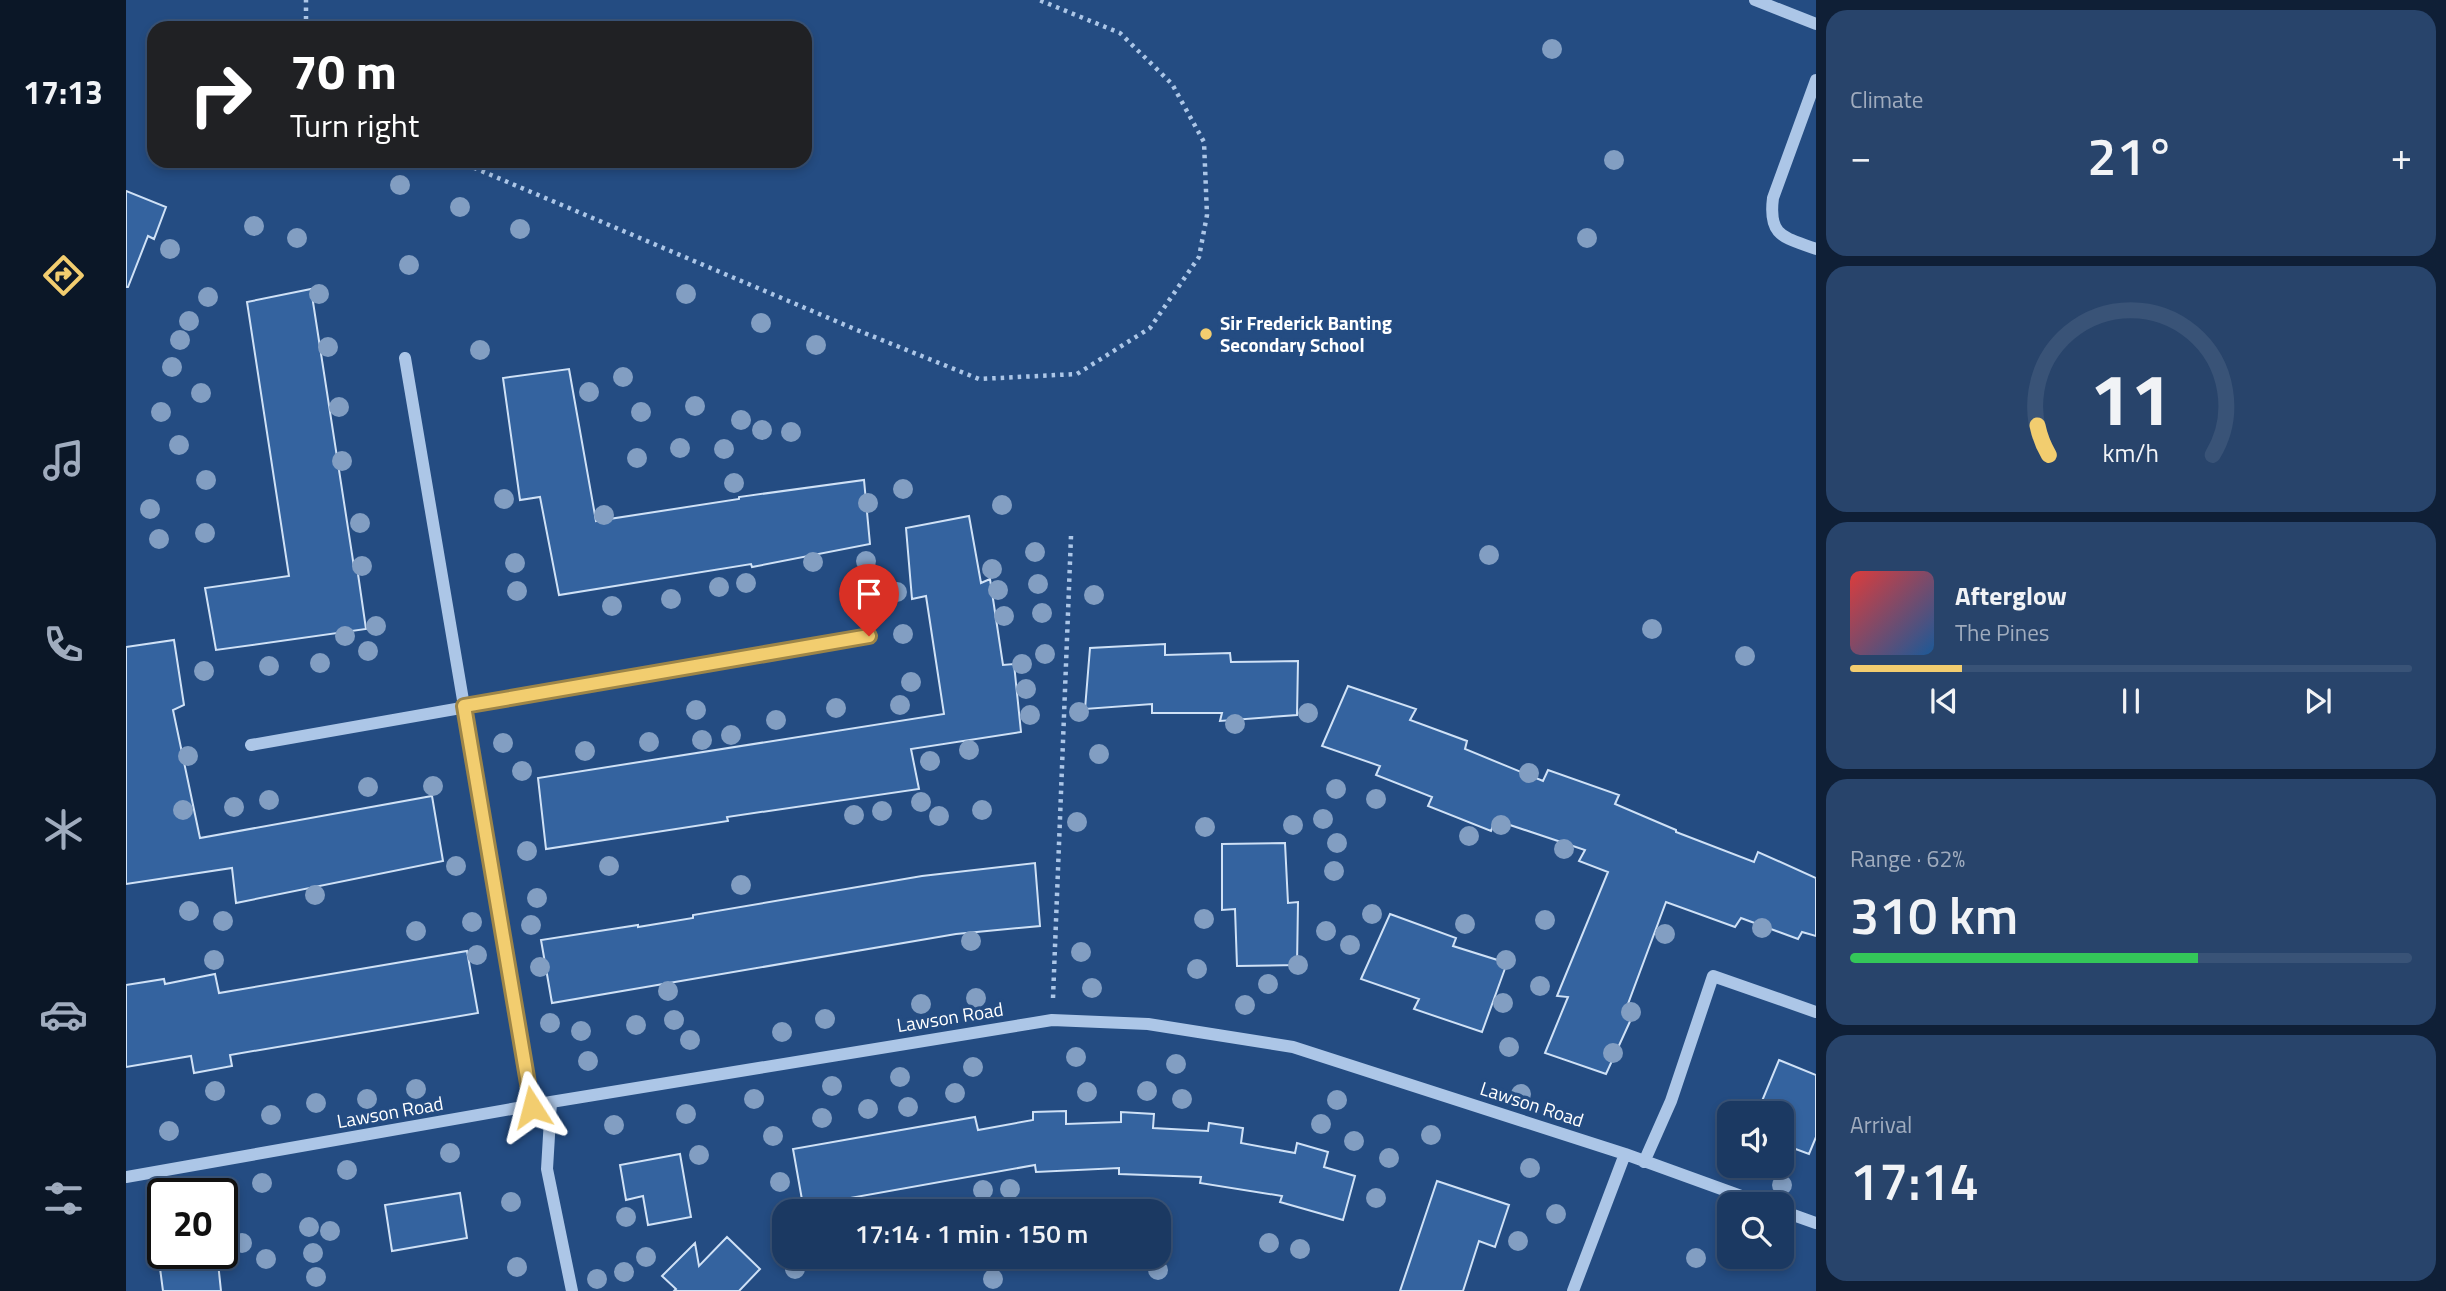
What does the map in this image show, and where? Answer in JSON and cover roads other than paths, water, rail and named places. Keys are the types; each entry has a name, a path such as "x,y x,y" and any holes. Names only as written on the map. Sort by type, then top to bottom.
{"street":[{"path":"1761,2 1816,23"},
{"path":"1816,80 1773,198 1771,217 1775,230 1788,239 1816,249"},
{"path":"405,358 532,1107"},
{"path":"251,745 869,636"},
{"path":"1644,1162 1671,1101 1713,975 1816,1012"},
{"name":"Lawson Road","path":"126,1177 551,1102 1052,1020 1148,1024 1293,1047 1625,1154 1729,1192"},
{"path":"551,1102 547,1169 572,1291"},
{"path":"1573,1291 1625,1154"},
{"path":"1794,1215 1816,1223"}],"place":[{"name":"Sir Frederick Banting Secondary School","path":"1206,334"}]}
